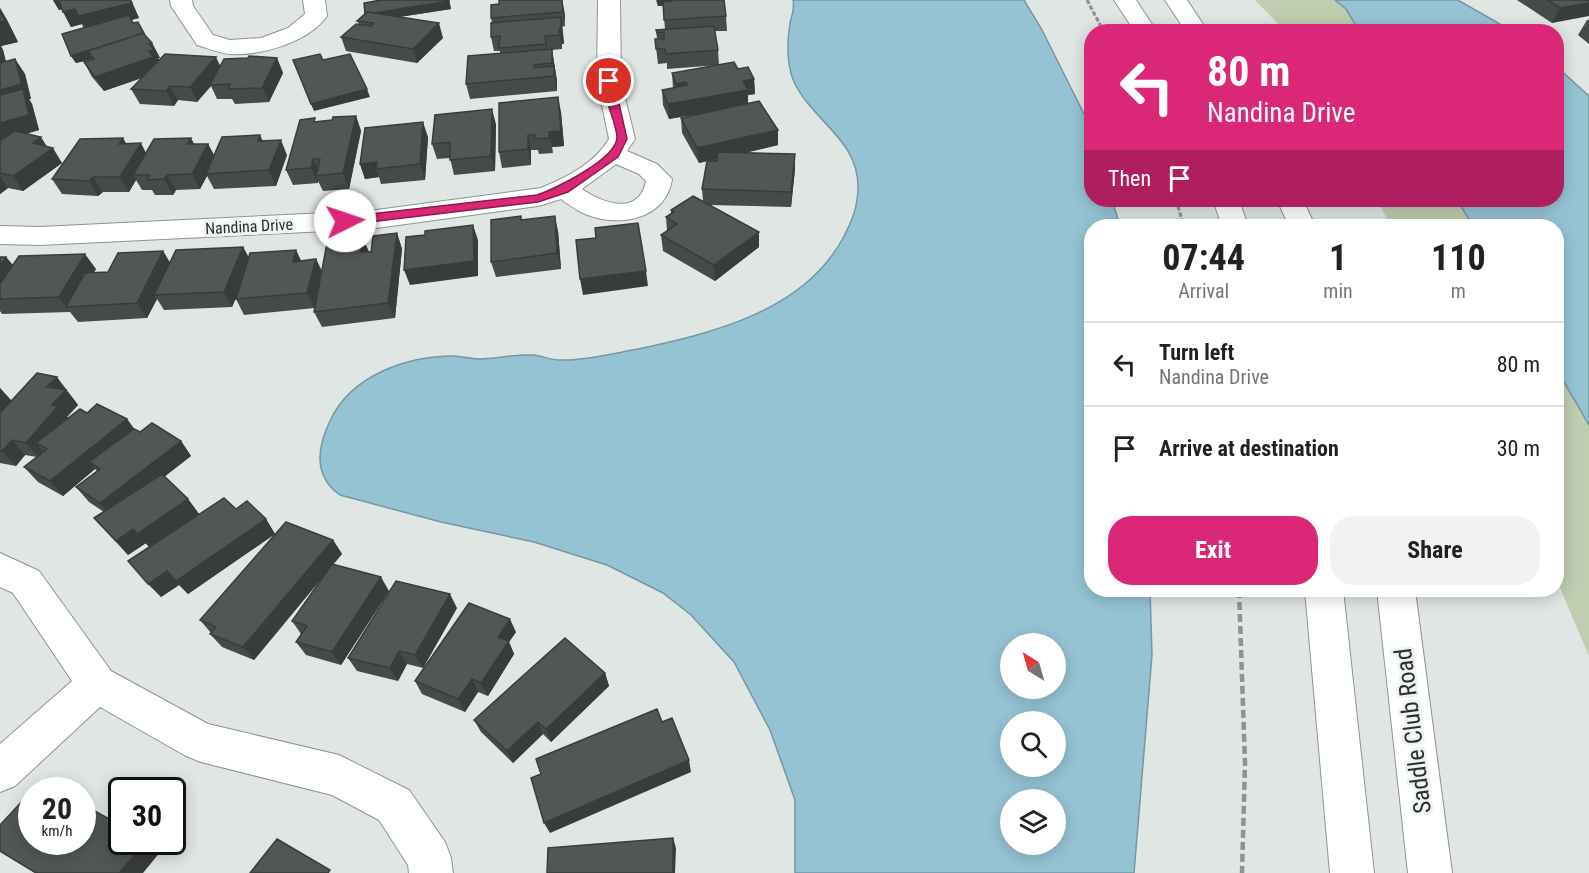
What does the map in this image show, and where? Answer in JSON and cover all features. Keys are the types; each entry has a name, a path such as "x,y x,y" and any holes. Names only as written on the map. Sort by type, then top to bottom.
{"street":[{"path":"181,0 182,6 205,40 229,47 264,44 296,33 316,16 314,0"},
{"path":"564,189 598,209 622,213 649,203 659,190 660,179 648,169 614,154 622,139 609,81 609,0"},
{"path":"1125,0 1141,24"},
{"path":"1176,0 1192,24"},
{"name":"Nandina Drive","path":"0,235 40,236 369,220 538,198 564,189 614,154"},
{"path":"0,569 26,582 97,684 201,742 339,776 394,805 429,858 431,873"},
{"path":"1325,597 1352,873"},
{"name":"Saddle Club Road","path":"1397,597 1430,873"},
{"path":"0,772 97,684"}],"path":[{"path":"1087,0 1100,24"},
{"path":"1239,597 1245,763 1242,873"}],"green space":[{"path":"1255,0 1335,0 1346,9 1355,24 1278,24"},
{"path":"1381,207 1461,207 1469,219 1387,219"},
{"path":"1564,382 1589,425 1589,656 1564,597"}],"water":[{"path":"793,0 1024,0 1041,28 1084,114 1084,207 1114,207 1118,219 1084,219 1084,597 1150,597 1152,655 1134,873 795,873 795,800 770,730 734,662 691,615 663,593 607,565 534,542 441,522 340,495 325,479 320,451 330,421 339,405 352,391 382,371 400,364 436,357 454,356 477,359 533,355 569,360 638,349 726,326 781,301 805,284 826,263 843,238 854,215 858,190 857,173 844,144 802,96 791,75 788,60"},
{"path":"1335,0 1458,0 1500,24 1355,24 1346,9"},
{"path":"1564,73 1589,96 1589,425 1564,382 1564,219 1469,219 1461,207 1564,207"}],"building":[{"path":"59,0 130,0 132,3 78,16 75,9 63,12"},
{"path":"381,0 449,1 365,14 364,3"},
{"path":"499,0 562,0 563,12 491,18 491,5 499,4"},
{"path":"724,0 726,16 664,20 663,2"},
{"path":"1547,0 1589,0 1589,3 1560,8"},
{"path":"0,11 5,21 0,22"},
{"path":"367,12 439,23 413,49 341,37 356,24 371,26 374,23 357,21"},
{"path":"129,15 133,23 138,22 145,35 143,33 71,56 62,34"},
{"path":"561,17 559,35 545,36 546,44 499,48 500,36 491,37 491,23"},
{"path":"714,26 718,50 666,54 665,49 656,49 655,39 664,39 664,32 657,33 656,30"},
{"path":"143,33 152,43 149,44 154,50 149,51 153,57 95,77 84,62 94,59 88,51"},
{"path":"552,49 552,63 534,65 534,68 554,66 554,76 466,84 468,56"},
{"path":"165,54 216,57 190,87 170,86 166,91 131,89"},
{"path":"320,54 323,60 350,54 367,89 311,104 293,60"},
{"path":"249,56 277,58 262,88 228,89 230,84 210,85 224,59 248,58"},
{"path":"15,59 22,84 0,90 0,63"},
{"path":"734,62 738,69 748,67 754,79 743,81 748,90 668,104 662,90 688,85 686,82 676,84 672,73"},
{"path":"23,89 29,115 0,123 0,95"},
{"path":"558,97 561,131 549,132 549,138 535,139 535,135 528,135 528,149 499,152 499,103"},
{"path":"759,101 778,130 697,148 681,118"},
{"path":"492,109 491,156 450,160 450,142 432,144 435,115"},
{"path":"356,116 343,173 316,176 320,159 313,159 311,168 286,170 300,120 315,118 314,122 332,120 333,117"},
{"path":"423,122 420,164 376,169 377,162 360,164 365,128"},
{"path":"15,131 41,137 33,143 53,148 13,176 0,173 0,141"},
{"path":"260,135 258,141 281,140 269,170 206,174 222,137"},
{"path":"123,138 119,144 141,143 120,177 93,177 89,181 52,179 80,139"},
{"path":"191,138 187,144 208,144 192,174 167,175 164,179 147,180 150,175 133,175 154,139"},
{"path":"718,152 795,154 791,192 702,189 707,161 717,161"},
{"path":"693,196 759,232 714,265 661,235 677,224 666,217 674,212 671,210"},
{"path":"521,216 521,220 555,216 557,253 491,262 491,220"},
{"path":"638,223 646,271 580,279 576,240 596,238 595,228"},
{"path":"473,225 474,261 404,270 406,237 425,235 425,231"},
{"path":"397,233 388,303 314,312 327,243 363,239 361,252 371,252 373,236"},
{"path":"243,247 224,292 154,295 176,250"},
{"path":"296,250 293,262 316,259 307,293 236,299 250,253"},
{"path":"163,251 137,303 66,307 85,273 108,272 118,253"},
{"path":"85,254 59,297 0,299 0,284 19,256"},
{"path":"0,257 6,257 0,266"},
{"path":"37,373 57,377 47,387 66,390 52,405 58,406 26,443 12,440 0,451 0,413"},
{"path":"97,404 127,419 50,481 24,467 47,449 36,443 80,409 87,413"},
{"path":"152,423 181,441 100,503 76,487 100,469 89,462 134,429 140,432"},
{"path":"162,474 188,499 137,534 133,529 116,541 94,518"},
{"path":"224,498 236,509 247,501 266,519 176,581 167,571 148,584 128,561"},
{"path":"286,522 333,540 243,647 210,634 216,627 200,620"},
{"path":"332,564 381,577 332,652 296,642 307,626 292,621"},
{"path":"396,581 450,594 415,655 399,651 390,668 348,658"},
{"path":"469,603 510,619 498,637 509,641 481,683 472,679 458,699 415,681"},
{"path":"565,638 605,673 546,729 538,722 507,751 474,720"},
{"path":"657,709 662,722 672,718 689,760 544,823 531,778 541,774 536,759"},
{"path":"18,806 18,855 96,855 96,812 108,818 108,855 135,855 119,873 36,873 0,851 0,825"},
{"path":"673,838 673,873 547,873 548,848"},
{"path":"277,839 330,870 328,873 250,873"}],"route":[{"path":"345,221 369,220 538,198 564,189 587,176 614,154 622,139 609,81"}]}
